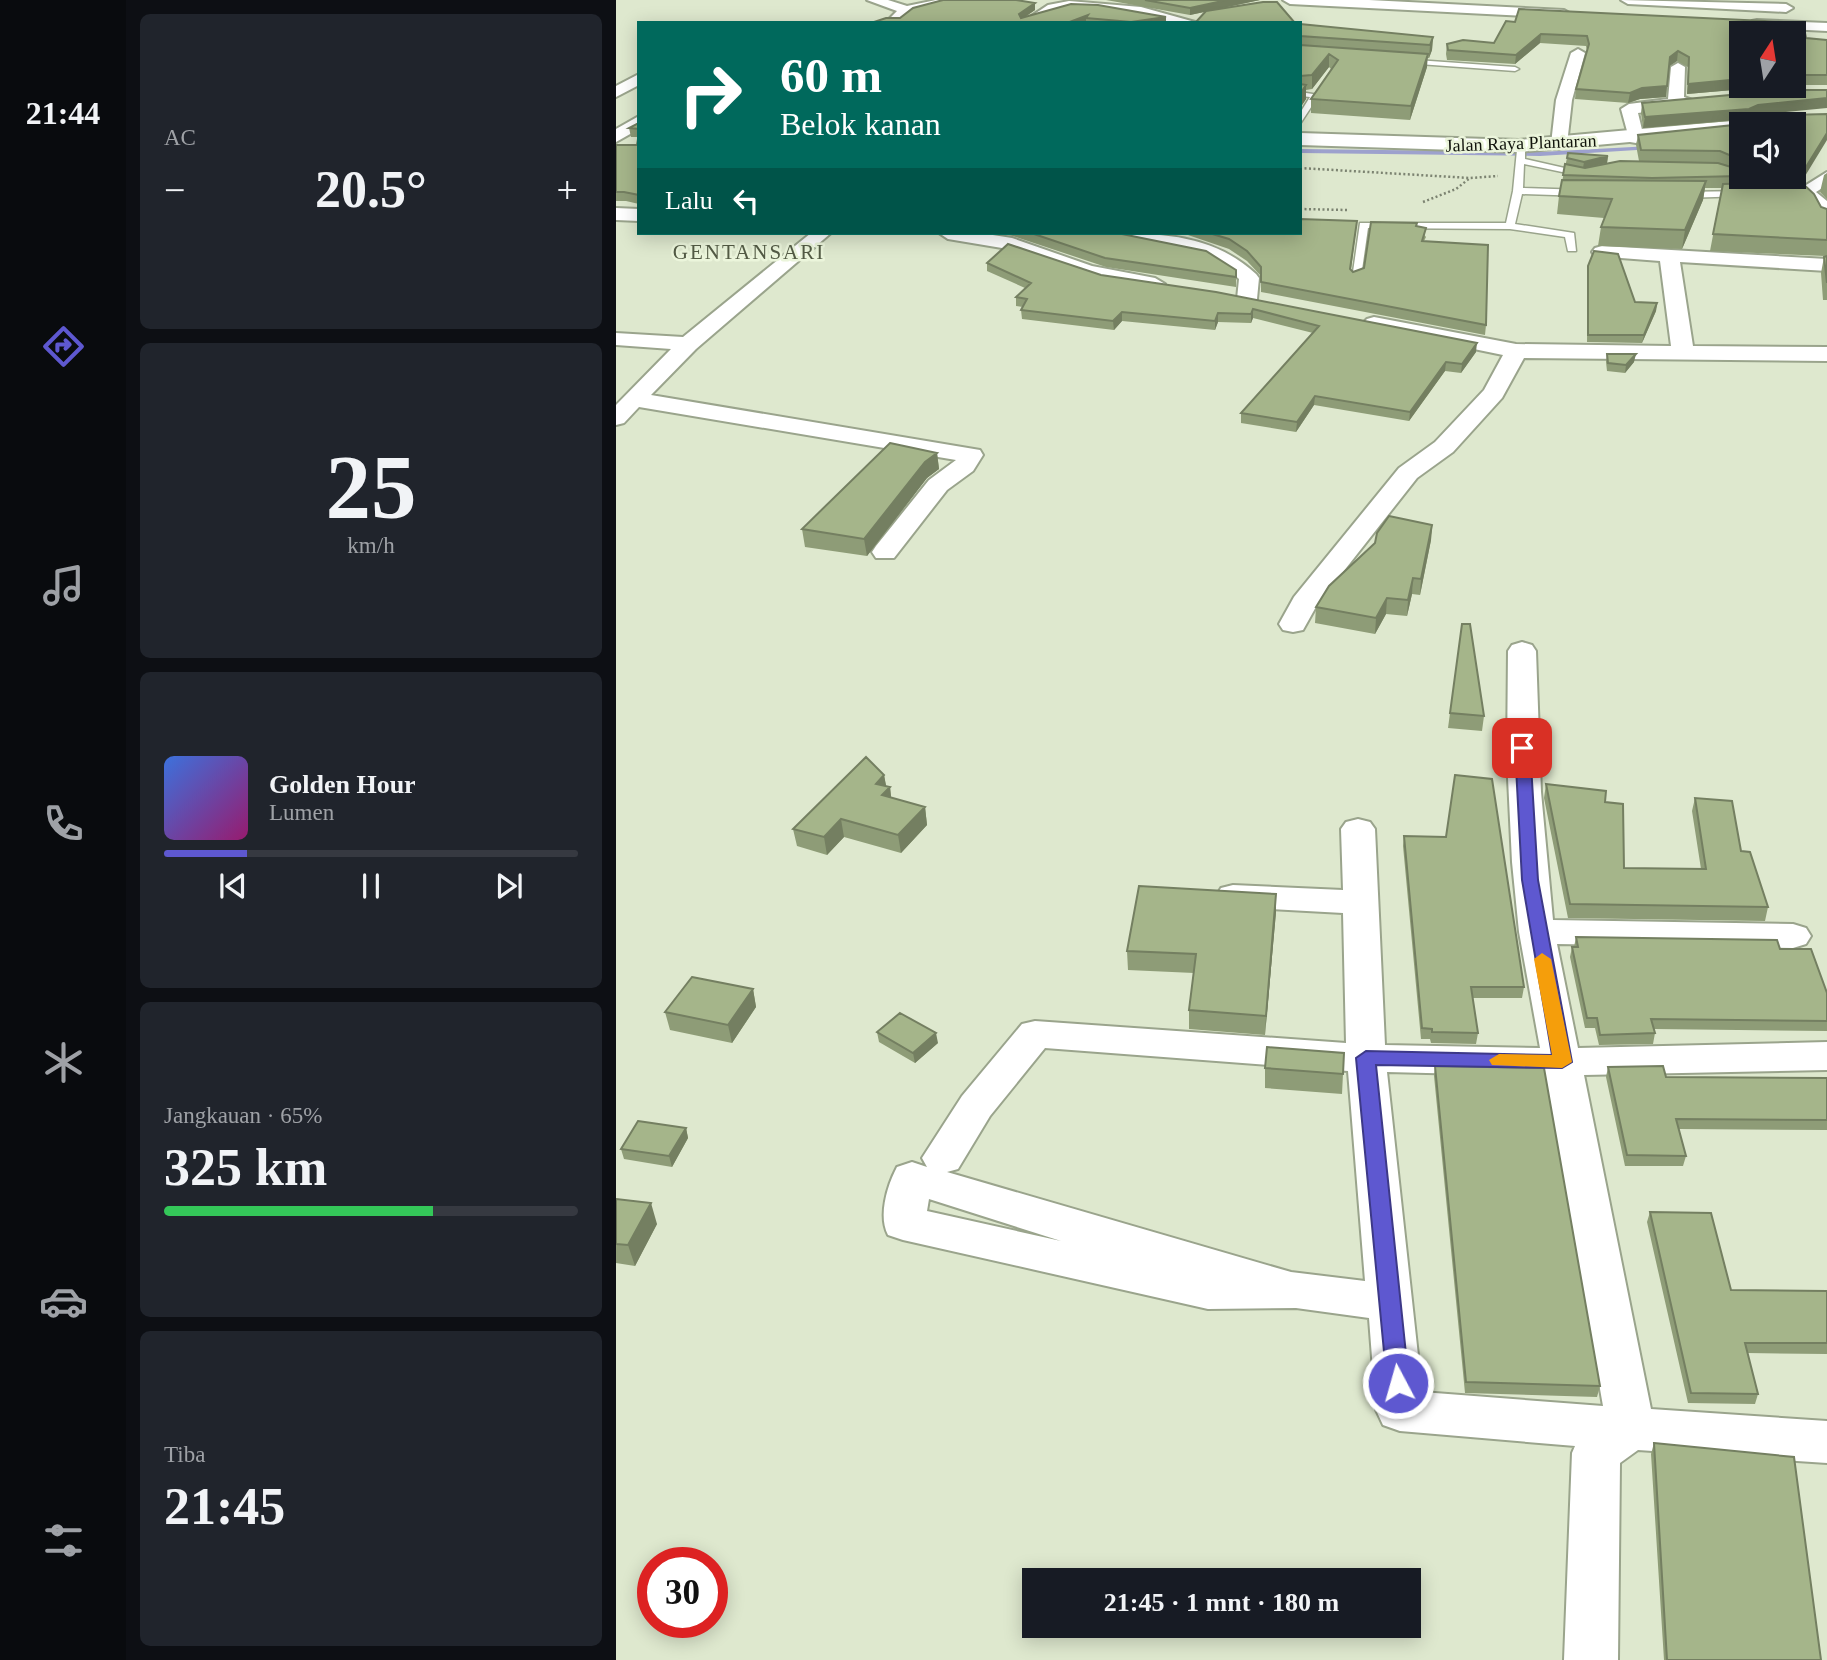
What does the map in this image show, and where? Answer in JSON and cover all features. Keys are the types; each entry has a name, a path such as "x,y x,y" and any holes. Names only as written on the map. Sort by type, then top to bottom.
{"main road":[{"name":"Jalan Raya Plantaran","path":"1302,139 1521,154 1559,145 1729,127"},
{"path":"616,146 637,145"}],"street":[{"path":"874,0 900,17 928,20"},
{"path":"900,17 955,0"},
{"path":"1628,0 1795,8"},
{"path":"1034,3 1132,8 1184,21"},
{"path":"1282,3 1580,37"},
{"path":"1282,3 1580,37"},
{"path":"1031,21 1056,6"},
{"path":"1191,21 1204,16"},
{"path":"1806,26 1827,27"},
{"path":"1559,145 1564,100 1580,37"},
{"path":"1806,41 1827,42"},
{"path":"1676,102 1678,66"},
{"path":"616,92 637,80"},
{"path":"1636,138 1629,109 1703,100"},
{"path":"616,137 637,122"},
{"path":"1827,166 1797,192 1821,205 1827,218"},
{"path":"616,214 637,215"},
{"path":"616,418 688,344 820,235"},
{"path":"965,235 1012,244 1087,271 1177,287"},
{"path":"1130,235 1171,240 1215,252 1233,262 1249,278 1237,297 1274,304"},
{"path":"1602,252 1827,265"},
{"path":"1669,256 1684,354"},
{"path":"1355,319 1516,351 1827,354"},
{"path":"616,339 688,344"},
{"path":"1293,624 1304,603 1392,491 1408,473 1444,447 1494,393 1516,351"},
{"path":"636,400 971,455 964,466 938,485 885,552"},
{"path":"1521,652 1521,727 1530,880 1537,932 1631,1429"},
{"path":"1358,829 1366,1058 1400,1410 1631,1429 1826,1450"},
{"path":"1197,894 1359,902"},
{"path":"1537,932 1793,936"},
{"path":"943,1158 976,1106 1035,1034 1366,1058 1562,1062 1827,1056"},
{"path":"1291,1290 1208,1291 903,1223 912,1178 1133,1246 1291,1290 1390,1303"},
{"path":"1591,1660 1596,1453 1631,1429"}],"lane":[{"path":"1394,61 1515,69"},
{"path":"1302,118 1323,84"},
{"path":"1302,94 1315,95"},
{"path":"1510,226 1518,191 1521,154 1566,172 1596,173"},
{"path":"1518,191 1596,193"},
{"path":"1672,195 1763,193"},
{"path":"1356,278 1363,225 1510,226 1570,235 1572,249"}],"path":[{"path":"1302,168 1470,178 1520,174"}],"building":[{"path":"943,0 1016,0 1035,3 1019,14 1021,18 1071,4 1098,5 1166,17 1138,21 1086,18 1088,15 1072,21 877,21 900,18 913,8"},
{"path":"1145,0 1227,0 1190,8"},
{"path":"1277,2 1293,21 1197,21 1206,11"},
{"path":"1519,9 1762,21 1729,21 1729,80 1688,84 1689,57 1678,51 1670,57 1667,86 1642,88 1630,93 1576,89 1589,44 1587,36 1541,34 1516,55 1448,50 1447,44 1463,40 1494,43 1506,21 1515,22"},
{"path":"1302,24 1433,37 1430,45 1302,36"},
{"path":"1806,38 1827,40 1827,75 1806,75"},
{"path":"1302,45 1428,54 1411,106 1311,99 1338,60 1329,54 1312,75 1302,76"},
{"path":"1806,90 1827,90 1827,98 1758,105 1749,109 1645,117 1642,103 1729,95 1729,98 1806,98"},
{"path":"1827,114 1827,133 1806,167 1806,115"},
{"path":"1729,125 1729,155 1720,151 1641,150 1638,135"},
{"path":"616,145 637,145 637,195 616,192"},
{"path":"1568,153 1608,156 1584,162 1567,158"},
{"path":"1620,161 1718,163 1729,166 1729,176 1652,178 1563,175 1565,164 1585,168"},
{"path":"1562,180 1706,181 1685,230 1601,227 1612,199 1559,196"},
{"path":"1723,184 1729,184 1729,189 1806,189 1806,187 1821,207 1827,209 1827,240 1713,234"},
{"path":"1302,219 1357,221 1350,269 1353,272 1364,268 1371,222 1417,223 1416,226 1426,228 1422,241 1488,245 1486,325 1261,282 1261,267 1247,251 1229,239 1216,235 1302,235"},
{"path":"1037,235 1127,235 1206,251 1236,270 1236,277 1105,258"},
{"path":"1008,244 1101,275 1216,292 1477,343 1462,364 1446,362 1410,412 1315,396 1297,422 1241,413 1319,326 1253,309 1251,314 1218,313 1215,321 1122,312 1113,321 1021,310 1027,299 1016,297 1031,283 987,263"},
{"path":"1594,251 1618,254 1635,302 1657,303 1644,335 1588,335 1588,266"},
{"path":"1827,256 1827,283 1824,257"},
{"path":"1607,354 1636,354 1626,365 1608,363"},
{"path":"890,443 937,453 925,462 864,539 802,529"},
{"path":"1389,516 1432,525 1421,579 1413,578 1408,600 1387,598 1376,618 1316,607 1329,586 1375,543 1377,533"},
{"path":"1462,624 1470,624 1484,716 1450,713"},
{"path":"866,757 884,775 876,784 890,787 882,795 925,807 898,835 841,819 824,837 793,829"},
{"path":"1455,775 1492,779 1524,987 1471,987 1478,1033 1432,1032 1432,1029 1422,1028 1404,836 1446,837"},
{"path":"1546,784 1606,791 1605,802 1623,804 1624,868 1706,869 1695,798 1732,801 1741,851 1750,852 1768,907 1570,904"},
{"path":"1139,886 1276,894 1266,1016 1189,1010 1196,954 1127,951"},
{"path":"1576,937 1777,940 1780,949 1811,949 1827,993 1827,1021 1651,1019 1655,1033 1600,1035 1597,1018 1587,1018 1572,947 1578,947"},
{"path":"692,977 753,989 728,1025 665,1012"},
{"path":"900,1013 936,1033 913,1053 877,1032"},
{"path":"1267,1047 1344,1053 1343,1074 1265,1068"},
{"path":"1435,1066 1544,1068 1600,1386 1466,1382"},
{"path":"1663,1066 1666,1077 1827,1078 1827,1120 1676,1119 1686,1156 1627,1155 1608,1067"},
{"path":"638,1121 686,1128 669,1156 621,1149"},
{"path":"616,1199 651,1203 628,1245 616,1244"},
{"path":"1650,1212 1711,1213 1731,1290 1827,1291 1827,1343 1745,1343 1758,1394 1691,1393"},
{"path":"1654,1443 1794,1457 1821,1660 1667,1660"}],"waterway":[{"path":"1302,151 1540,154 1651,148"}],"slow traffic":[{"path":"1499,1060 1562,1062 1542,959"}],"district":[{"name":"GENTANSARI","path":"749,252"}],"route":[{"path":"1398,1383 1366,1058 1562,1062 1537,932 1530,880 1522,748"}]}
